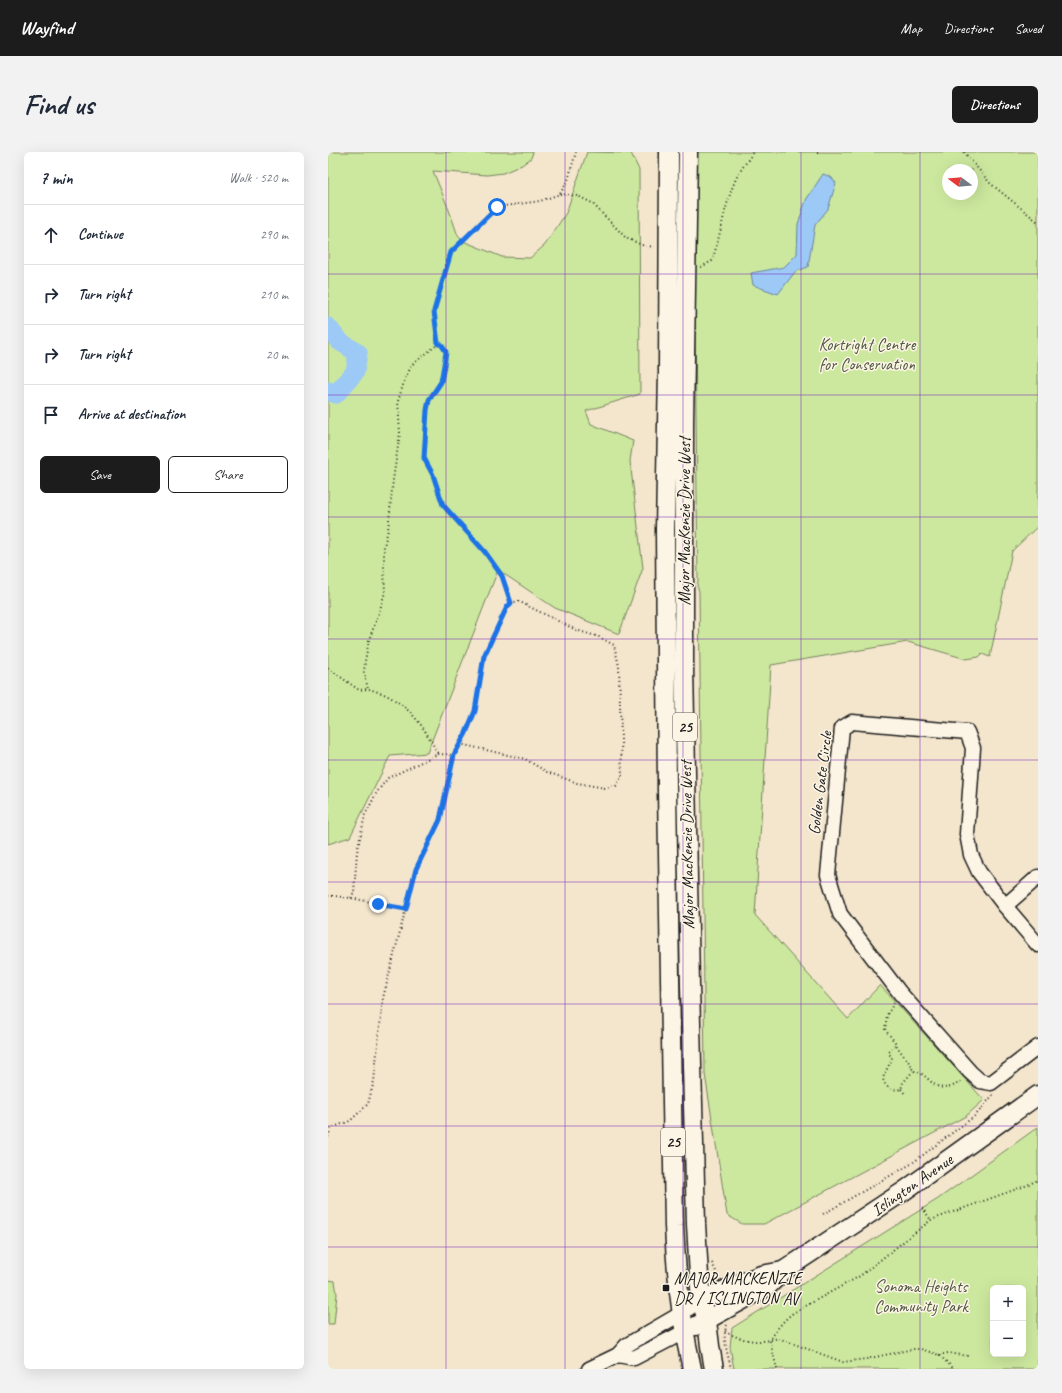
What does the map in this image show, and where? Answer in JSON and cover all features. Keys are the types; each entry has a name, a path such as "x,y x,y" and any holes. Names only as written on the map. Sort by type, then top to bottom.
{"main road":[{"name":"Major MacKenzie Drive West","path":"669,152 668,364 665,530 667,790 674,1226 676,1262 684,1332 692,1369"},
{"name":"Major MacKenzie Drive West","path":"688,152 684,423 684,667 696,1224 701,1300 707,1321 714,1369"},
{"name":"Islington Avenue","path":"684,1332 707,1321 768,1286 783,1271 904,1191 1038,1095"},
{"name":"Islington Avenue","path":"701,1300 761,1275 783,1271"}],"street":[{"name":"Golden Gate Circle","path":"1038,945 979,872 971,855 967,834 973,748 967,732 852,722 842,728 828,875 840,914 900,993 970,1072 980,1081 991,1083 1038,1047"},
{"path":"1005,906 1038,877"},
{"name":"Islington Avenue","path":"589,1369 618,1355 627,1345 682,1313 701,1300"},
{"name":"Islington Avenue","path":"618,1355 634,1358 684,1332"}],"path":[{"path":"560,194 568,180 576,152"},
{"path":"700,267 712,261 717,247 722,218 736,179 753,152"},
{"path":"964,152 990,183 1038,222"},
{"path":"438,344 434,311 451,252 497,207 540,201 560,194 578,196 592,203 626,238 642,245 658,248"},
{"path":"438,344 441,344 446,352 441,382 429,400 424,458 433,475 443,505 485,552 502,576 511,603"},
{"path":"368,689 364,672 364,661 369,640 385,592 384,546 388,530 400,433 398,401 406,376 413,364 438,344"},
{"path":"328,1137 330,1128 350,1121 368,1104 374,1081 383,998 416,869 440,820 454,755 460,744 466,733 475,711 484,656 507,607 511,603 518,601 576,630 599,637 614,645 619,666 622,776 616,786 604,788 577,783 547,772 525,759 460,744"},
{"path":"328,668 359,690 368,689 389,696 414,715 427,733 438,754"},
{"path":"351,898 354,892 357,852 365,815 377,792 388,778 438,754 454,755"},
{"path":"328,896 351,898 406,909"},
{"path":"900,993 890,1009 885,1025 887,1032 911,1065 913,1072"},
{"path":"896,1045 889,1052 892,1060 884,1073 884,1082 891,1089 901,1089"},
{"path":"901,1089 903,1083 913,1072 920,1072 935,1086 943,1088 957,1085 963,1078"},
{"path":"901,1089 906,1095"},
{"path":"824,1214 911,1164 976,1115 993,1095"},
{"path":"777,1369 770,1341 775,1330 793,1313 860,1276 931,1220 1038,1180"},
{"path":"922,1208 931,1220"},
{"path":"711,1260 716,1270"},
{"path":"728,1324 725,1331 725,1340 731,1369"},
{"path":"725,1331 733,1336 758,1342 770,1341 778,1338 843,1362 866,1359 913,1349 922,1349 939,1355 954,1369"},
{"path":"939,1355 948,1353 968,1356"}],"green space":[{"path":"328,152 533,152 531,158 522,165 503,173 487,175 433,171 458,236 463,241 502,257 530,258 545,245 566,213 587,152 631,153 639,170 640,394 586,411 591,424 633,441 630,461 643,568 619,634 555,608 498,570 427,753 390,756 350,837 328,844"},
{"name":"Kortright Centre for Conservation","path":"693,152 1038,152 1038,526 1012,551 990,657 982,654 979,657 966,659 908,642 771,665 755,915 848,1019 880,985 984,1100 966,1116 764,1224 742,1224 727,1215 705,1074 699,591 697,586"},
{"name":"Sonoma Heights Community Park","path":"1038,1127 1038,1369 734,1369 730,1347 732,1328 938,1199"},
{"path":"328,1280 335,1281 337,1294 334,1324 328,1324"}],"water":[{"path":"823,174 831,177 836,183 828,209 815,225 808,267 795,272 778,294 753,285 751,273 784,267 797,254 798,224 806,200"}],"waterway":[{"path":"328,327 339,341 358,353 355,372 336,394 328,391"}],"place":[{"name":"MAJOR MACKENZIE DR / ISLINGTON AV","path":"666,1288"}],"route":[{"path":"378,904 406,909 416,869 440,820 454,755 466,733 475,711 484,656 496,628 507,607 511,603 502,576 485,552 443,505 433,475 424,458 429,400 441,382 446,352 441,344 438,344 434,311 451,252 497,207"}]}
